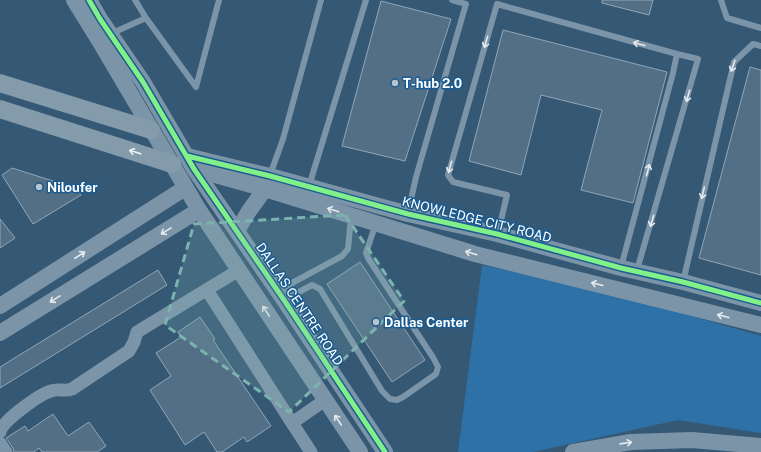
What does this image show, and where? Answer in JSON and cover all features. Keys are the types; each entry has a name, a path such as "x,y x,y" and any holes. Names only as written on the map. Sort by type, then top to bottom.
{"main road":[{"path":"0,83 151,130"},
{"path":"21,116 29,92"},
{"path":"0,109 185,163"}],"street":[{"path":"74,0 151,130 162,146 185,163"},
{"path":"90,0 110,34 143,82 185,163 185,188 360,452"},
{"name":"KNOWLEDGE CITY ROAD","path":"185,163 268,182 309,187 408,214 498,234 621,268 683,282 761,303"},
{"name":"DALLAS CENTRE ROAD","path":"185,163 237,231 385,452"},
{"path":"237,231 268,182"},
{"name":"KNOWLEDGE CITY ROAD","path":"268,182 351,215 475,254 761,325"},
{"path":"0,306 185,188"},
{"path":"0,333 199,210"},
{"path":"0,432 0,429 7,420 19,411 52,390 67,391 72,389 129,351 137,332 239,270"},
{"path":"207,290 311,452"},
{"path":"292,423 325,400"},
{"path":"573,452 631,442 692,440 761,446"},
{"path":"0,443 6,452"}],"lane":[{"path":"136,0 146,18 196,87 219,0"},
{"path":"268,182 283,139 321,0"},
{"path":"309,187 366,0"},
{"path":"408,214 416,177 466,4 452,0"},
{"path":"721,0 727,18 761,28"},
{"path":"498,234 507,195 453,182 448,174 497,4 677,54 698,58 637,272"},
{"path":"110,34 146,18"},
{"path":"683,282 734,62 753,44 761,46"},
{"path":"621,268 677,54"},
{"path":"281,295 342,256 348,248 351,215"},
{"path":"281,295 312,285 320,289 382,391 390,399 397,400 403,397 436,374 438,367 434,359 366,253 376,223"}],"highlighted area":[{"path":"345,215 404,301 289,412 165,325 194,224"}],"shaded area":[{"path":"482,265 609,292 761,336 761,433 678,420 533,452 458,452"}],"building":[{"path":"602,0 653,0 649,15 602,3"},
{"name":"T-hub 2.0","path":"381,1 451,19 405,161 342,146"},
{"path":"503,30 667,72 633,203 581,190 602,110 541,95 521,175 469,161"},
{"path":"750,67 761,70 761,275 699,258"},
{"path":"12,168 75,188 81,195 33,224 2,175"},
{"path":"0,219 15,238 0,248"},
{"name":"Dallas Center","path":"360,262 425,360 392,382 327,284"},
{"path":"158,270 167,285 0,388 0,367"},
{"path":"200,317 215,339 213,340 271,426 247,442 244,437 222,452 217,452 204,432 185,445 150,390 171,376 156,353 181,337 178,332"},
{"path":"53,414 68,436 89,422 106,446 97,452 42,452 39,448 34,452 14,452 6,438 25,426 28,431"}],"cycle path":[{"path":"89,0 100,19 143,82 194,169 284,300 385,452"},
{"path":"187,156 270,176 408,214 497,234 621,268 683,282 761,303"}],"place":[{"name":"T-hub 2.0","path":"395,83"},
{"name":"Niloufer","path":"39,187"},
{"name":"Dallas Center","path":"376,322"}]}
